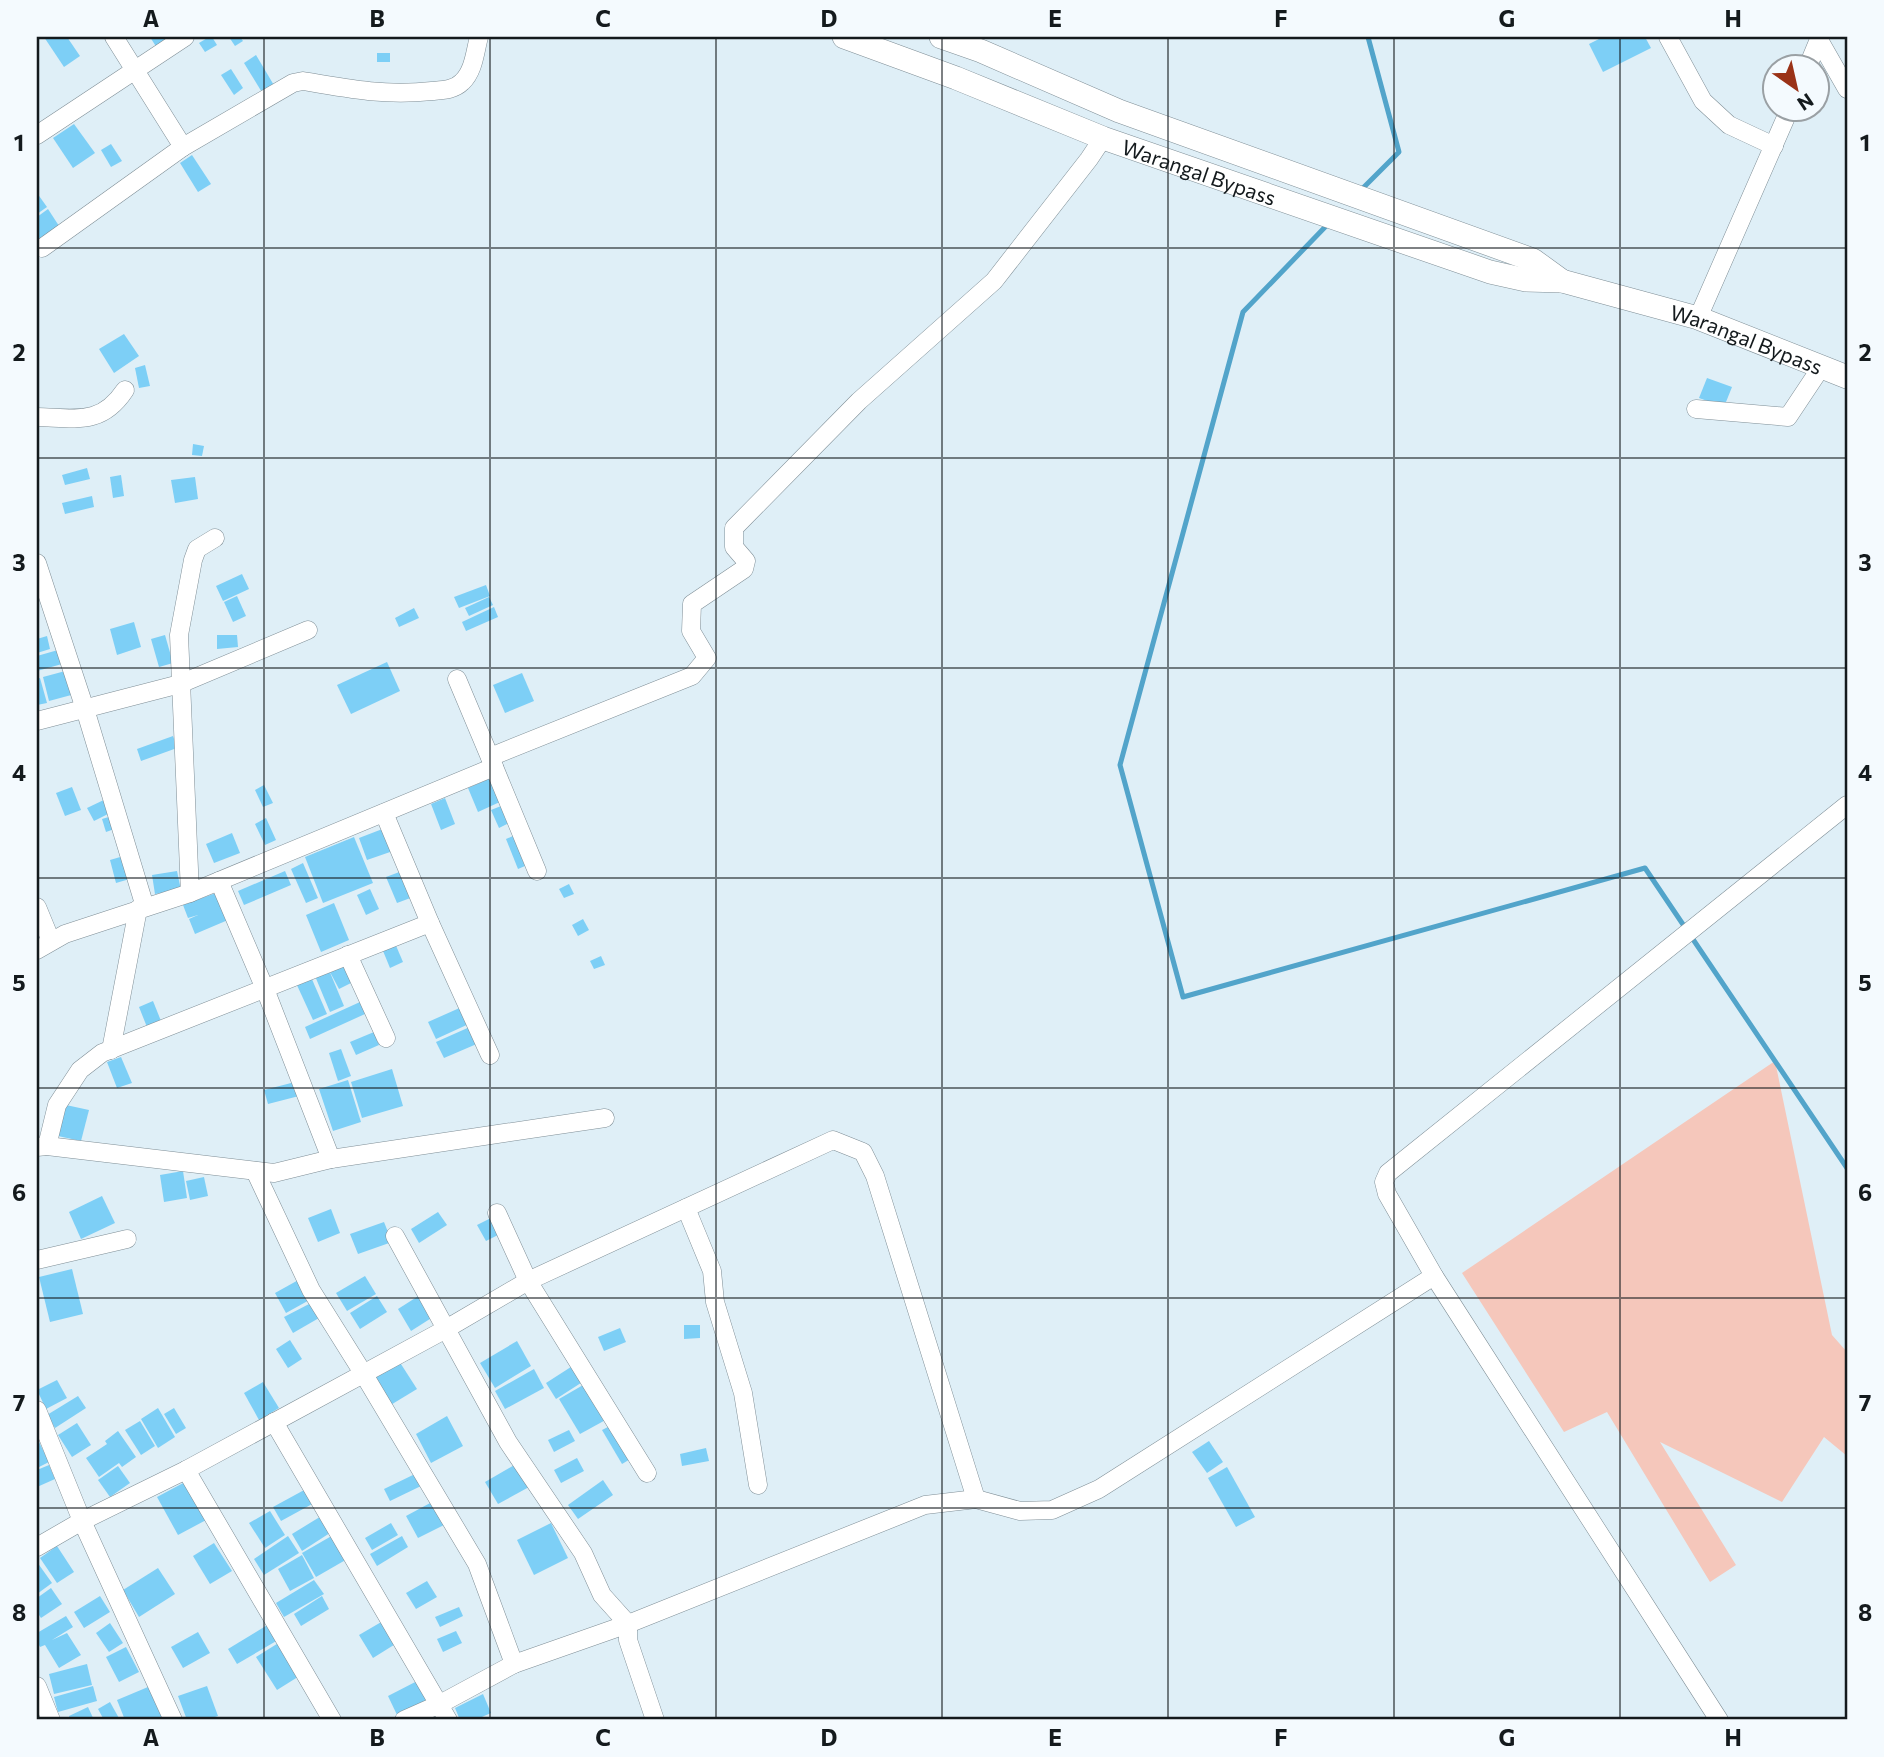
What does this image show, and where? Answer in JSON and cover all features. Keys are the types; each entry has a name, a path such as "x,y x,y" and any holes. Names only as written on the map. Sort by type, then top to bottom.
{"main road":[{"name":"Warangal Bypass","path":"844,37 956,78 1103,138 1490,272 1526,280 1562,281 1698,318 1847,377"},
{"name":"Warangal Bypass","path":"941,37 981,51 1119,111 1532,260 1562,281"}],"street":[{"path":"114,37 183,147"},
{"path":"37,135 185,37"},
{"path":"41,248 183,147 293,83 303,80 376,93 450,89 460,84 471,69 479,37"},
{"path":"1668,37 1703,101 1729,125 1774,146"},
{"path":"1819,38 1847,89"},
{"path":"1698,318 1784,122"},
{"path":"37,907 44,946 65,933 190,893 384,813 492,762 691,676 708,658 691,631 692,604 744,569 746,561 733,547 734,528 859,401 994,281 1103,138"},
{"path":"1696,410 1788,417 1822,366"},
{"path":"37,416 94,417 113,407 125,390"},
{"path":"190,893 180,635 193,560 197,549 215,538"},
{"path":"37,563 85,709 142,908 111,1049"},
{"path":"37,721 180,684 308,630"},
{"path":"457,678 537,872"},
{"path":"1719,1720 1434,1276 1387,1194 1384,1182 1388,1173 1847,805"},
{"path":"384,813 430,923 491,1055"},
{"path":"219,881 331,1159"},
{"path":"430,923 102,1053 80,1070 57,1105 42,1146 274,1173 331,1159 605,1118"},
{"path":"348,955 386,1038"},
{"path":"37,1547 82,1521 186,1470 446,1329 528,1281 833,1140 863,1152 874,1176 976,1499"},
{"path":"255,1171 311,1290 477,1564 514,1664"},
{"path":"686,1208 712,1271 715,1302 743,1392 758,1486"},
{"path":"497,1213 528,1281 647,1473"},
{"path":"395,1236 508,1442 583,1553 602,1595 628,1624 628,1640 655,1720"},
{"path":"37,1260 127,1239"},
{"path":"404,1720 444,1712 514,1664 628,1624 925,1505 976,1499 1020,1511 1052,1510 1099,1489 1434,1276"},
{"path":"37,1410 82,1521 173,1720"},
{"path":"274,1422 444,1712"},
{"path":"186,1470 332,1720"},
{"path":"37,1686 51,1720"}],"shaded area":[{"path":"1775,1061 1832,1335 1847,1352 1847,1456 1824,1437 1782,1502 1660,1442 1736,1565 1710,1582 1607,1412 1564,1432 1462,1273"}],"building":[{"path":"44,37 67,37 80,56 64,67"},
{"path":"150,37 175,37 157,48"},
{"path":"212,37 217,45 205,52 199,43"},
{"path":"229,37 240,37 243,41 235,46"},
{"path":"1603,37 1645,37 1651,48 1603,72 1589,44"},
{"path":"377,53 390,53 390,62 377,62"},
{"path":"256,55 275,87 263,94 244,63"},
{"path":"231,69 243,88 234,95 221,75"},
{"path":"74,124 95,153 73,168 53,138"},
{"path":"111,144 122,161 111,167 101,150"},
{"path":"192,155 211,184 198,192 180,163"},
{"path":"37,193 47,207 37,214"},
{"path":"48,209 61,229 37,246 37,217"},
{"path":"124,334 139,356 114,373 99,349"},
{"path":"145,365 150,386 139,388 135,368"},
{"path":"1707,378 1732,387 1724,407 1699,398"},
{"path":"193,444 204,446 202,456 192,455"},
{"path":"87,468 90,479 65,485 62,475"},
{"path":"121,475 124,496 113,498 110,477"},
{"path":"195,477 198,499 175,503 171,480"},
{"path":"92,496 94,507 65,514 62,503"},
{"path":"242,574 249,589 223,601 216,586"},
{"path":"486,585 490,596 459,608 454,597"},
{"path":"237,596 246,616 233,622 224,602"},
{"path":"489,597 493,605 469,616 465,608"},
{"path":"494,607 498,617 466,631 462,622"},
{"path":"414,608 419,618 399,627 395,618"},
{"path":"134,622 141,647 117,655 110,629"},
{"path":"165,635 173,663 159,667 151,639"},
{"path":"217,635 237,635 238,647 217,649"},
{"path":"47,636 50,649 37,653 37,639"},
{"path":"58,650 62,664 37,671 37,656"},
{"path":"387,662 400,691 351,714 337,685"},
{"path":"69,670 75,694 49,701 43,677"},
{"path":"522,673 534,701 505,713 493,685"},
{"path":"40,678 47,703 37,705 37,679"},
{"path":"173,736 177,748 141,761 137,749"},
{"path":"491,778 502,801 478,812 468,788"},
{"path":"264,785 273,803 263,807 255,790"},
{"path":"72,787 81,810 65,816 56,793"},
{"path":"110,797 116,810 94,821 87,808"},
{"path":"445,798 455,824 441,830 431,804"},
{"path":"501,806 509,823 499,828 491,810"},
{"path":"115,815 120,827 106,832 102,819"},
{"path":"266,818 276,840 265,845 255,824"},
{"path":"385,828 393,851 367,860 359,838"},
{"path":"232,833 240,853 214,863 206,844"},
{"path":"513,836 525,866 518,869 506,839"},
{"path":"354,837 373,883 323,903 305,857"},
{"path":"127,855 133,878 116,883 110,860"},
{"path":"303,863 318,898 306,903 291,869"},
{"path":"177,871 181,890 155,894 152,875"},
{"path":"285,871 291,885 244,905 238,891"},
{"path":"402,871 413,897 397,903 386,877"},
{"path":"569,884 574,894 564,898 559,889"},
{"path":"370,889 379,909 366,915 357,895"},
{"path":"216,893 228,920 195,934 189,919 198,915 188,918 183,905"},
{"path":"334,903 349,940 321,952 306,915"},
{"path":"583,919 589,930 578,936 572,925"},
{"path":"394,941 403,962 390,968 381,946"},
{"path":"601,956 605,965 594,969 590,961"},
{"path":"349,963 357,980 339,989 330,972"},
{"path":"329,970 344,1006 330,1012 315,976"},
{"path":"311,977 327,1014 313,1020 296,983"},
{"path":"153,1001 161,1021 147,1027 139,1007"},
{"path":"360,1002 365,1014 310,1039 305,1027"},
{"path":"464,1006 471,1023 436,1039 428,1022"},
{"path":"472,1026 479,1043 444,1058 436,1042"},
{"path":"374,1032 379,1045 356,1055 350,1042"},
{"path":"341,1049 351,1076 338,1081 329,1053"},
{"path":"121,1057 132,1083 117,1088 107,1062"},
{"path":"392,1069 403,1106 362,1118 351,1082"},
{"path":"348,1080 361,1122 333,1131 319,1089"},
{"path":"295,1082 299,1096 268,1104 264,1090"},
{"path":"66,1105 89,1110 81,1141 58,1136"},
{"path":"183,1171 187,1198 164,1202 160,1175"},
{"path":"204,1177 208,1196 190,1200 186,1181"},
{"path":"102,1196 115,1223 81,1239 69,1212"},
{"path":"331,1209 340,1233 318,1242 308,1218"},
{"path":"438,1212 447,1225 419,1243 411,1229"},
{"path":"495,1216 504,1232 486,1241 477,1225"},
{"path":"384,1222 392,1242 358,1254 350,1234"},
{"path":"72,1269 83,1314 50,1322 39,1277"},
{"path":"365,1276 376,1294 347,1311 336,1293"},
{"path":"302,1278 313,1298 286,1313 275,1293"},
{"path":"420,1295 433,1317 411,1331 398,1309"},
{"path":"377,1296 387,1312 360,1329 350,1313"},
{"path":"311,1303 319,1318 293,1333 284,1317"},
{"path":"684,1325 700,1325 700,1338 684,1339"},
{"path":"620,1328 626,1342 604,1351 598,1337"},
{"path":"290,1340 302,1359 288,1368 276,1349"},
{"path":"517,1341 531,1366 495,1388 480,1363"},
{"path":"399,1361 417,1389 389,1406 371,1378"},
{"path":"574,1365 584,1381 556,1399 546,1383"},
{"path":"534,1369 544,1388 505,1409 495,1391"},
{"path":"57,1380 67,1398 46,1409 37,1390"},
{"path":"590,1381 611,1417 580,1434 559,1399"},
{"path":"263,1382 279,1408 259,1420 244,1393"},
{"path":"78,1396 86,1408 55,1428 47,1415"},
{"path":"158,1408 175,1437 158,1448 141,1419"},
{"path":"174,1408 186,1428 176,1434 164,1414"},
{"path":"447,1416 463,1446 431,1463 416,1434"},
{"path":"140,1421 155,1446 141,1455 125,1430"},
{"path":"77,1423 91,1445 72,1457 58,1435"},
{"path":"612,1425 632,1458 622,1464 602,1430"},
{"path":"569,1430 575,1441 554,1452 548,1440"},
{"path":"118,1431 136,1457 122,1467 119,1463 99,1477 86,1458 107,1444 105,1441"},
{"path":"37,1438 49,1462 37,1468"},
{"path":"1209,1441 1223,1462 1207,1473 1192,1452"},
{"path":"706,1448 709,1461 682,1466 680,1454"},
{"path":"577,1458 584,1471 561,1483 554,1470"},
{"path":"516,1464 529,1487 498,1504 485,1482"},
{"path":"49,1465 55,1479 37,1487 37,1470"},
{"path":"118,1466 130,1483 110,1497 98,1480"},
{"path":"1227,1467 1255,1517 1236,1527 1208,1478"},
{"path":"415,1474 421,1486 390,1501 384,1489"},
{"path":"603,1480 613,1495 578,1519 568,1505"},
{"path":"187,1481 208,1519 178,1535 157,1497"},
{"path":"306,1489 314,1503 281,1521 273,1507"},
{"path":"432,1502 444,1525 418,1538 406,1516"},
{"path":"270,1511 285,1535 265,1548 249,1523"},
{"path":"323,1515 333,1531 302,1551 292,1534"},
{"path":"391,1523 398,1535 372,1550 365,1538"},
{"path":"551,1523 568,1558 534,1575 517,1540"},
{"path":"335,1534 349,1558 316,1577 302,1553"},
{"path":"288,1536 299,1553 264,1575 254,1559"},
{"path":"402,1536 408,1547 377,1566 370,1554"},
{"path":"214,1543 232,1571 210,1584 193,1556"},
{"path":"57,1546 74,1572 57,1583 40,1558"},
{"path":"302,1555 314,1578 290,1591 278,1569"},
{"path":"37,1562 52,1583 37,1594"},
{"path":"158,1568 175,1594 139,1617 123,1590"},
{"path":"314,1580 324,1594 284,1617 276,1603"},
{"path":"427,1581 437,1597 416,1609 406,1593"},
{"path":"51,1588 62,1604 41,1618 37,1612 37,1598"},
{"path":"100,1596 110,1612 84,1628 74,1612"},
{"path":"322,1596 329,1609 301,1626 294,1614"},
{"path":"459,1607 463,1616 440,1627 435,1617"},
{"path":"66,1616 73,1627 52,1640 67,1633 81,1655 59,1668 45,1645 40,1647 37,1633"},
{"path":"383,1621 397,1643 373,1658 359,1635"},
{"path":"110,1623 123,1643 109,1652 96,1633"},
{"path":"269,1624 278,1640 237,1664 228,1649"},
{"path":"456,1631 462,1643 443,1652 437,1639"},
{"path":"198,1632 210,1653 183,1668 171,1647"},
{"path":"280,1642 301,1675 277,1690 256,1657"},
{"path":"126,1647 139,1672 119,1682 106,1657"},
{"path":"87,1664 92,1685 54,1694 49,1674"},
{"path":"423,1678 433,1698 398,1717 388,1696"},
{"path":"93,1686 97,1701 58,1712 54,1697"},
{"path":"207,1686 218,1716 206,1720 187,1720 178,1696"},
{"path":"148,1687 163,1720 125,1720 117,1700"},
{"path":"483,1694 491,1713 475,1720 460,1720 455,1708"},
{"path":"110,1702 120,1720 104,1720 98,1709"},
{"path":"88,1707 94,1720 70,1720 69,1716"}],"waterway":[{"path":"1359,192 1399,152 1368,37"},
{"path":"1328,224 1243,312 1120,765 1183,997 1645,868 1847,1168"}]}
